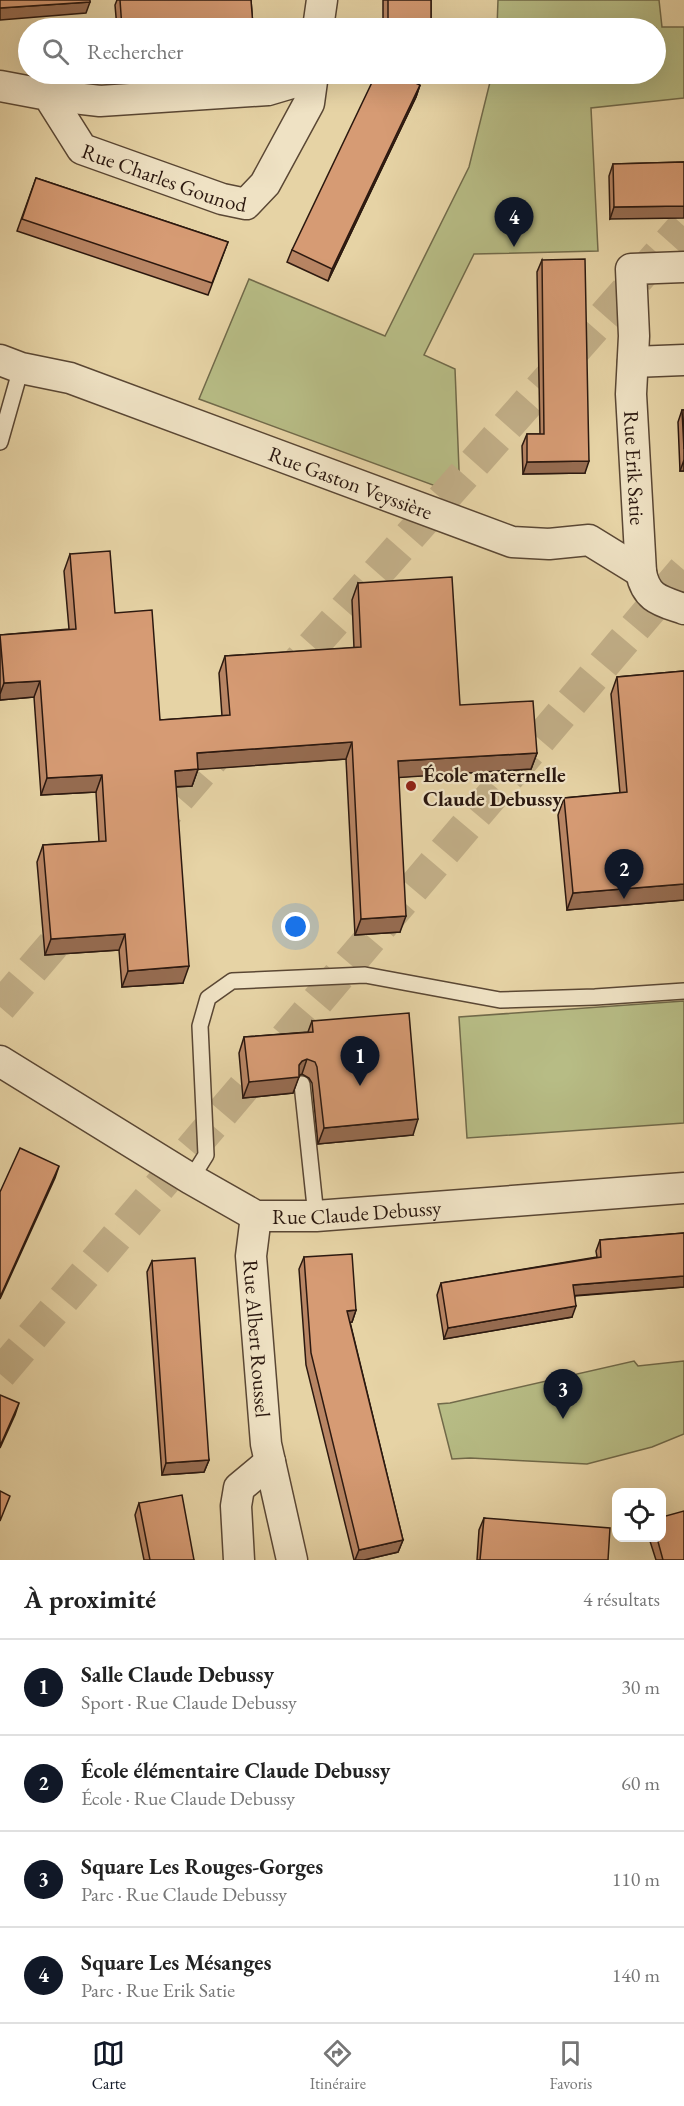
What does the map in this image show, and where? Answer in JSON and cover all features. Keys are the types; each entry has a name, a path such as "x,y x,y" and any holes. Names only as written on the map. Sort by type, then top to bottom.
{"street":[{"path":"319,18 322,0"},
{"path":"0,86 100,101 268,90 288,84"},
{"name":"Rue Charles Gounod","path":"48,95 82,149 222,199 246,204 265,184 309,103 312,84"},
{"name":"Rue Erik Satie","path":"641,573 631,394 634,336 631,269 684,267"},
{"path":"633,362 684,360"},
{"name":"Rue Gaston Veyssière","path":"11,364 70,378 512,542 549,544 589,540 641,573 647,591 658,600 684,609"},
{"name":"Rue Claude Debussy","path":"1,1063 256,1216 316,1216 684,1188"},
{"name":"Rue Albert Roussel","path":"256,1216 251,1256 266,1444 292,1560"},
{"path":"239,1560 236,1506 239,1488 270,1462"}],"lane":[{"path":"0,442 11,364"},
{"path":"191,1179 206,1155 200,1026 208,998 232,981 365,975 500,1000 684,991"},
{"path":"302,1084 316,1216"}],"green space":[{"path":"498,0 659,0 661,18 497,18"},
{"path":"666,27 684,27 684,98 591,108 598,251 474,254 424,355 455,369 460,495 199,399 249,279 385,336 469,167 490,84 666,84"},
{"path":"684,1001 684,1123 467,1138 459,1017"},
{"path":"634,1361 638,1366 684,1361 684,1434 652,1447 587,1464 452,1459 438,1404"}],"building":[{"path":"0,0 90,0 90,2 0,8"},
{"path":"120,0 251,0 252,18 121,18"},
{"path":"388,0 431,0 431,18 388,18"},
{"path":"371,84 420,85 332,269 292,250"},
{"path":"684,162 684,206 614,207 613,164"},
{"path":"36,178 228,242 212,283 22,219"},
{"path":"585,259 589,461 527,462 527,434 544,434 542,260"},
{"path":"682,410 684,410 684,449"},
{"path":"110,551 115,613 152,610 160,720 230,715 225,656 361,647 358,583 452,577 460,705 533,701 537,753 398,761 406,916 361,919 352,742 197,753 198,769 175,771 189,966 128,971 125,934 51,939 43,845 106,841 102,775 47,778 40,681 4,683 0,635 76,629 70,554"},
{"path":"684,671 684,884 573,893 564,798 627,792 617,677"},
{"path":"409,1013 418,1119 324,1128 317,1067 315,1062 307,1059 299,1065 299,1077 249,1082 244,1037 313,1032 312,1021"},
{"path":"20,1148 59,1166 0,1297 0,1192"},
{"path":"684,1233 684,1276 573,1285 576,1306 448,1328 441,1283 601,1257 600,1240"},
{"path":"352,1254 356,1310 347,1311 403,1540 359,1550 311,1353 304,1257"},
{"path":"195,1258 209,1460 166,1463 152,1261"},
{"path":"0,1395 19,1403 0,1446"},
{"path":"0,1491 10,1496 0,1521"},
{"path":"182,1495 194,1560 150,1560 139,1503"},
{"path":"684,1511 684,1560 663,1560 658,1542 666,1542 666,1516"},
{"path":"484,1518 610,1528 608,1560 480,1560"}],"tunnel":[{"path":"280,683 684,226"},
{"path":"0,1374 684,570"},
{"path":"147,835 233,735"},
{"path":"0,1007 73,922"}],"place":[{"name":"Square Les Mésanges","path":"514,247"},
{"name":"École maternelle Claude Debussy","path":"411,786"},
{"name":"École élémentaire Claude Debussy","path":"624,899"},
{"name":"Salle Claude Debussy","path":"360,1086"},
{"name":"Square Les Rouges-Gorges","path":"563,1419"}]}
